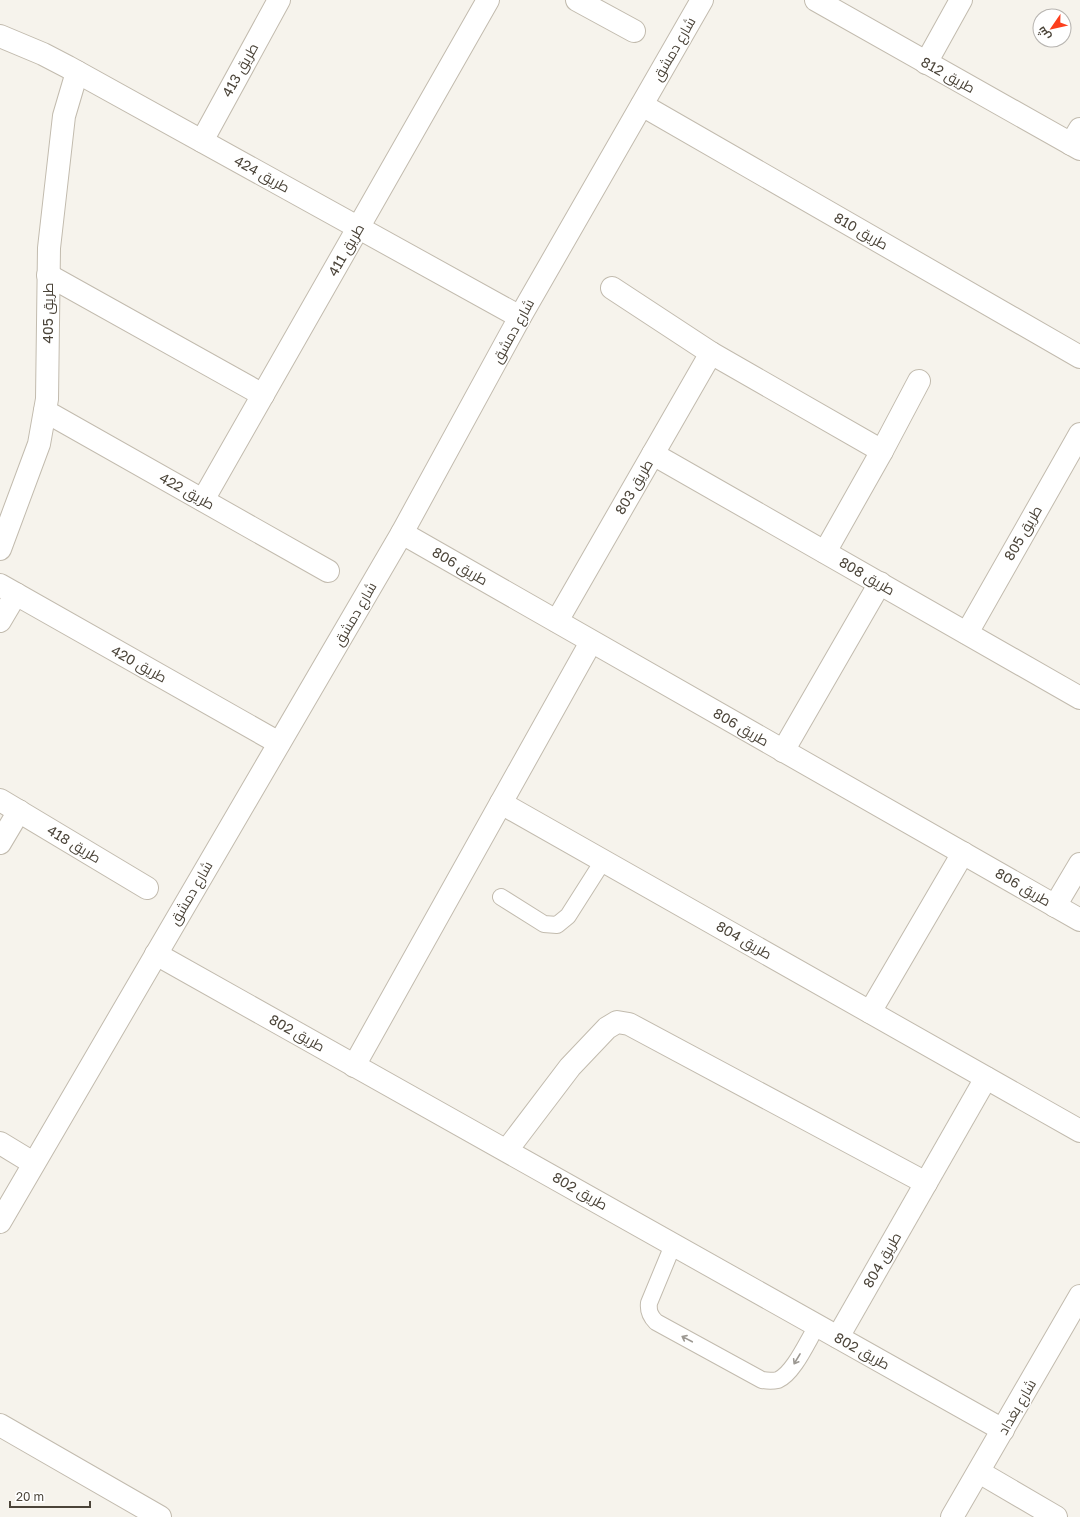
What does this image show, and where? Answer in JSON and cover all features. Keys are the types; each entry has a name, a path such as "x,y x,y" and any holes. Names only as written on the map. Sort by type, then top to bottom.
{"street":[{"name":"طريق 413","path":"202,141 279,0"},
{"name":"طريق 411","path":"204,500 488,0"},
{"path":"577,0 634,31"},
{"name":"شارع دمشق","path":"0,1222 402,533 520,316 702,0"},
{"name":"طريق 812","path":"816,0 926,63 1077,141"},
{"path":"926,63 961,0"},
{"name":"طريق 424","path":"0,36 43,54 77,72 520,316"},
{"name":"طريق 405","path":"0,549 39,444 47,399 48,275 64,116 77,72"},
{"name":"طريق 810","path":"642,105 1080,357"},
{"path":"48,275 263,395"},
{"path":"612,288 711,353 882,451"},
{"name":"طريق 803","path":"557,622 711,353"},
{"path":"825,552 882,451 919,381"},
{"name":"طريق 422","path":"45,411 328,571"},
{"name":"طريق 805","path":"967,633 1080,434"},
{"name":"طريق 808","path":"653,454 1080,698"},
{"name":"طريق 806","path":"402,533 1080,920"},
{"path":"783,751 880,583"},
{"path":"0,621 8,590"},
{"name":"طريق 420","path":"8,590 279,743"},
{"path":"354,1066 591,642"},
{"name":"طريق 418","path":"0,800 147,888"},
{"name":"طريق 804","path":"501,803 1080,1131"},
{"path":"0,843 18,811"},
{"path":"870,1012 963,853"},
{"path":"1055,906 1080,864"},
{"name":"طريق 802","path":"156,954 1003,1430"},
{"path":"507,1150 570,1067 607,1028 617,1022 629,1024 926,1183"},
{"name":"طريق 804","path":"838,1337 986,1078"},
{"path":"0,1143 34,1163"},
{"name":"شارع بغداد","path":"952,1517 1080,1296"},
{"path":"0,1425 160,1517"},
{"path":"979,1472 1056,1517"}],"lane":[{"path":"501,897 544,924 557,925 568,916 603,861"},
{"path":"673,1245 649,1303 648,1310 651,1317 656,1322 762,1380 770,1381 777,1380 789,1372 817,1326"}]}
